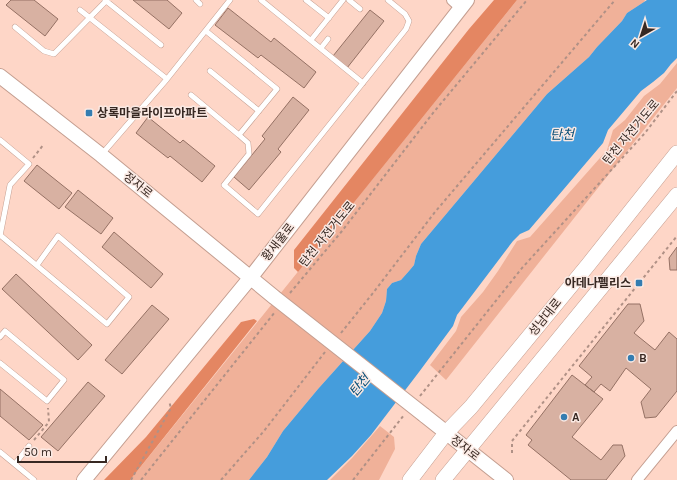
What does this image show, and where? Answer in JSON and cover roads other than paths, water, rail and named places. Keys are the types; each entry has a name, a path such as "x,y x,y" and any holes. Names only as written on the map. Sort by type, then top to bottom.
{"main road":[{"name":"성남대로","path":"410,480 446,434 471,407 588,264 677,153"},
{"name":"성남대로","path":"443,480 677,195"}],"street":[{"name":"황새울로","path":"84,480 251,277 460,3"},
{"name":"정자로","path":"0,76 101,155 251,277 279,302 506,480"},
{"path":"638,480 677,431"}],"lane":[{"path":"15,27 44,50 54,54 106,0 161,45"},
{"path":"101,155 167,79 230,0"},
{"path":"306,0 328,18"},
{"path":"311,40 343,0"},
{"path":"349,0 360,9"},
{"path":"191,95 248,143 249,154 224,186 258,214 406,29 409,21 405,14 388,0"},
{"path":"265,1 363,83"},
{"path":"80,10 167,79"},
{"path":"206,31 277,89 239,135"},
{"path":"321,48 328,39"},
{"path":"210,71 259,111"},
{"path":"0,140 29,164 10,185 0,236 107,324 129,297 58,236 37,265"},
{"path":"0,337 5,331 64,380 47,402 0,363"},
{"path":"15,464 29,446"},
{"path":"0,452 34,480"}],"water":[{"name":"탄천","path":"647,0 677,0 677,58 664,73 641,91 608,130 603,143 529,230 520,234 513,241 457,315 453,326 371,435 327,480 249,480 267,457 283,431 370,331 382,313 386,301 387,289 392,283 401,280 414,265 421,244 547,94 589,57 622,21 627,13"}],"place":[{"name":"상록마을라이프아파트","path":"89,113"},
{"name":"아데나펠리스","path":"639,283"},
{"name":"B","path":"631,358"},
{"name":"A","path":"564,417"}]}
